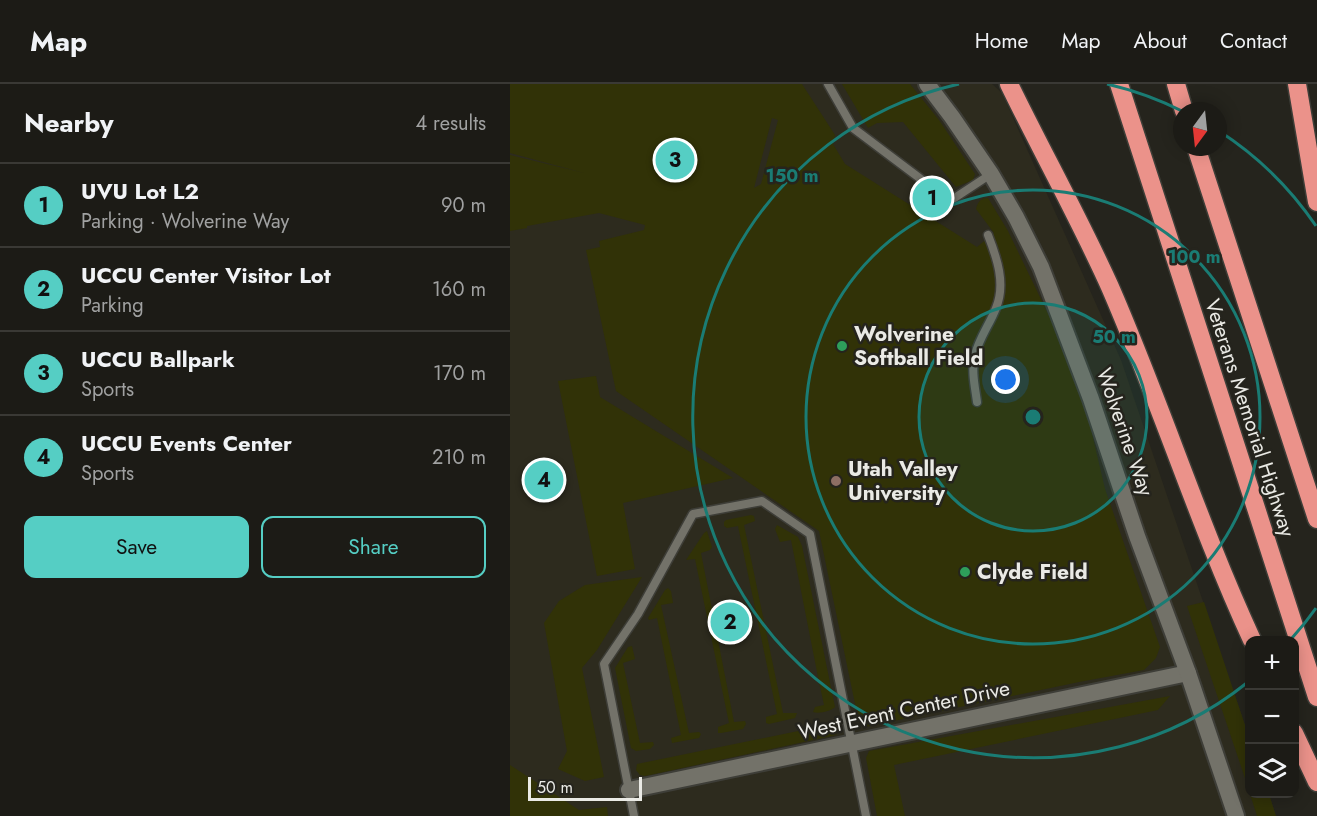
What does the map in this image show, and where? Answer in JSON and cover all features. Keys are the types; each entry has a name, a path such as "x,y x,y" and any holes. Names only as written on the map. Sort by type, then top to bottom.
{"highway":[{"name":"Veterans Memorial Highway","path":"1119,84 1317,697"},
{"path":"1176,84 1182,102"},
{"path":"1297,84 1317,202"},
{"path":"1302,84 1302,106"},
{"path":"1009,85 1109,286 1168,428 1209,541 1250,636"},
{"name":"Veterans Memorial Highway","path":"1199,156 1317,519"},
{"path":"1299,744 1317,782"}],"main road":[{"name":"Wolverine Way","path":"927,84 990,174 1016,217 1041,267 1091,399 1236,816"},
{"name":"West Event Center Drive","path":"629,790 1188,673"}],"lane":[{"path":"828,84 853,129 950,201 990,174"},
{"path":"977,402 974,356 982,335 997,308 1001,293 996,257 988,235"},
{"path":"634,816 604,664 638,614 693,514 762,501 810,534 866,816"}],"shaded area":[{"name":"Utah Valley University","path":"510,84 992,84 1002,93 1121,360 1245,725 1245,798 1270,798 1276,816 510,816"},
{"path":"510,84 802,84 835,135 833,144 845,164 977,247 994,233 976,209 980,201 988,198 1008,231 1052,322 1088,417 1105,489 1160,647 1156,658 1144,670 865,727 858,718 819,531 616,391 586,250 600,247 599,241 644,230 645,225 599,213 510,231 510,155 584,173 510,153","holes":["772,118 778,120 761,184 754,188"]},
{"path":"842,84 910,84 939,120 975,174 973,180 956,187 903,122 877,123 868,128"},
{"path":"596,376 600,397 733,478 623,503 635,569 597,576 558,381"},
{"path":"754,516 755,521 744,525 783,713 797,713 795,718 769,724 766,723 766,717 777,714 738,526 727,528 724,526 726,520"},
{"path":"777,525 798,537 802,546 835,707 825,712 813,712 815,707 824,705 791,540 780,542 775,529"},
{"path":"707,531 712,547 701,553 734,722 745,721 746,724 743,729 721,733 718,733 718,727 729,723 695,559 686,560"},
{"path":"642,577 597,650 582,668 604,777 585,781 558,769 567,751 544,623 559,601 585,585"},
{"path":"668,588 671,591 673,603 661,605 689,733 699,732 701,734 699,738 672,743 671,738 681,735 657,618 649,620 648,618"},
{"path":"1204,602 1245,725 1245,778 1187,606"},
{"path":"632,646 635,659 623,663 640,743 653,742 654,745 650,749 636,751 631,748 615,668 628,647"},
{"path":"1170,696 1158,710 894,765 905,816 877,816 866,758 869,751"},
{"path":"837,723 839,730 836,735 645,776 640,775 636,770 637,764"},
{"path":"510,765 579,810 607,807 608,816 510,816"},
{"path":"1251,798 1270,798 1276,816 1257,816"}],"place":[{"name":"UCCU Ballpark","path":"675,160"},
{"name":"UVU Lot L2","path":"932,198"},
{"name":"Wolverine Softball Field","path":"842,346"},
{"name":"UCCU Events Center","path":"544,480"},
{"name":"Utah Valley University","path":"836,481"},
{"name":"Clyde Field","path":"965,572"},
{"name":"UCCU Center Visitor Lot","path":"730,622"}]}
